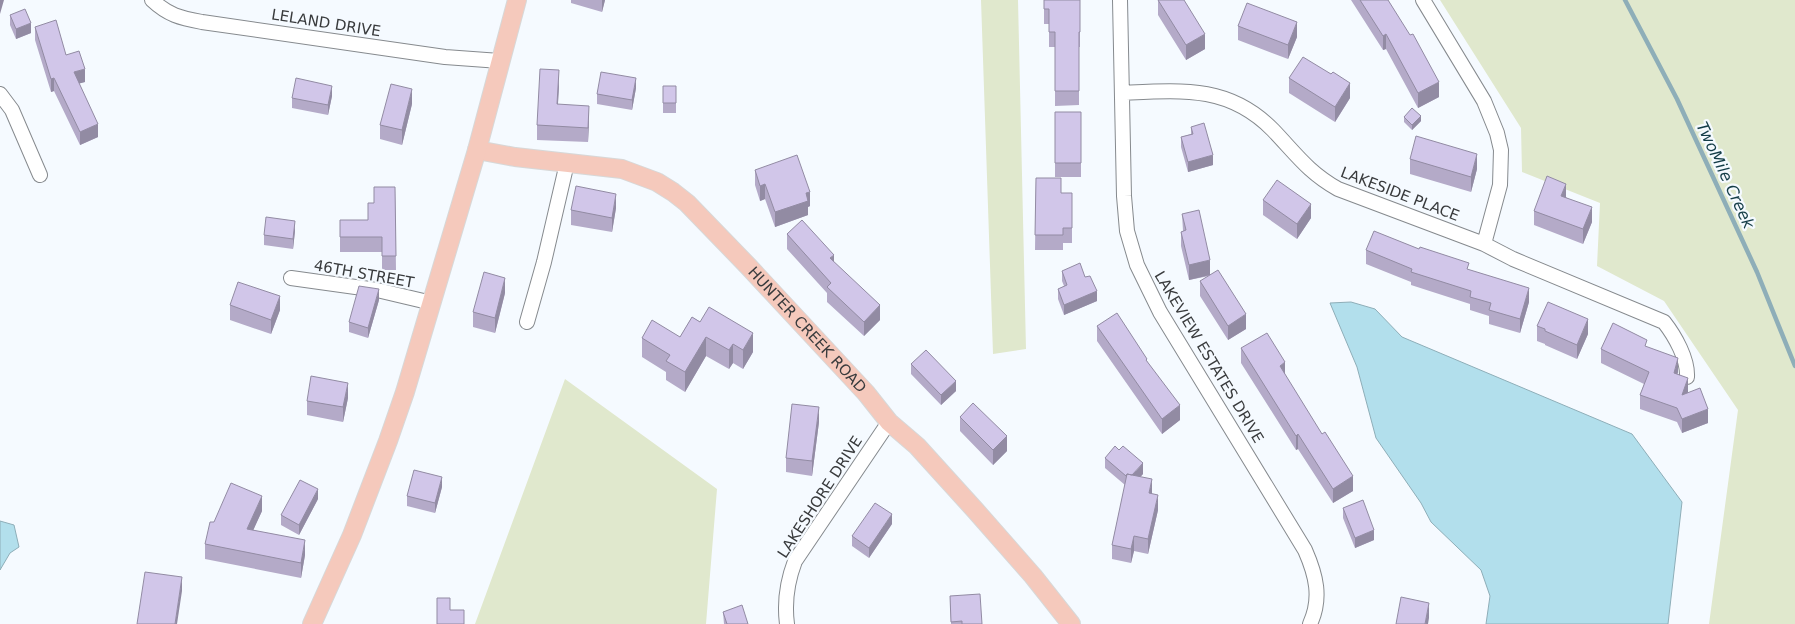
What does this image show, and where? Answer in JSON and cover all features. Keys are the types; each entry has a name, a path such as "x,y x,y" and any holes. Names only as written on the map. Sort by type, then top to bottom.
{"main road":[{"path":"312,624 352,535 408,384 477,150 516,0"},
{"name":"HUNTER CREEK ROAD","path":"477,150 515,157 622,169 657,182 687,203 866,393 889,422 916,446 976,510 1033,576 1070,624"}],"street":[{"name":"LELAND DRIVE","path":"152,0 167,12 184,19 392,50 445,57 500,61"},
{"name":"LAKEVIEW ESTATES DRIVE","path":"1120,0 1124,196 1127,231 1136,265 1160,312 1305,550 1312,566 1316,583 1317,600 1310,624"},
{"path":"1423,0 1484,101 1497,133 1501,150 1500,185 1484,244"},
{"name":"LAKESIDE PLACE","path":"1122,93 1167,91 1199,93 1216,95 1233,101 1262,119 1309,170 1338,189 1484,244 1513,259 1664,322 1673,333 1684,359 1687,378"},
{"path":"0,94 12,110 40,175"},
{"path":"527,322 544,262 567,163"},
{"name":"46TH STREET","path":"291,278 377,290 432,303"},
{"name":"LAKESHORE DRIVE","path":"787,624 786,594 789,577 796,561 889,422"}],"green space":[{"path":"981,0 1018,0 1026,349 993,354"},
{"path":"1440,0 1795,0 1795,624 1709,624 1738,410 1664,301 1597,266 1600,203 1522,172 1521,128"},
{"path":"565,379 717,489 706,624 475,624"}],"water":[{"path":"1351,302 1375,309 1402,337 1632,434 1682,502 1668,624 1486,624 1490,596 1481,570 1431,522 1421,503 1376,438 1357,367 1330,303"},
{"path":"0,521 14,525 19,547 10,553 0,570"}],"building":[{"path":"1044,0 1080,0 1079,91 1055,91 1055,32 1049,32 1049,9 1044,9"},
{"path":"1158,0 1184,0 1205,34 1186,45"},
{"path":"1360,0 1388,0 1410,35 1413,34 1439,82 1418,93 1386,34 1383,36"},
{"path":"1247,3 1297,22 1288,45 1238,26"},
{"path":"25,9 31,23 16,29 10,15"},
{"path":"56,20 66,55 79,51 85,69 74,72 98,124 80,132 54,78 51,79 35,27"},
{"path":"1303,57 1350,83 1335,107 1289,78"},
{"path":"540,69 559,70 557,104 589,106 588,128 537,125"},
{"path":"601,72 636,78 632,100 597,94"},
{"path":"296,78 332,86 328,105 292,98"},
{"path":"391,84 412,89 402,130 380,125"},
{"path":"663,86 676,86 676,103 663,103"},
{"path":"1412,108 1421,116 1412,125 1404,117"},
{"path":"1055,112 1081,112 1081,163 1055,163"},
{"path":"1204,123 1213,155 1188,162 1181,137 1193,134 1191,127"},
{"path":"1416,136 1477,154 1471,177 1410,159"},
{"path":"797,155 810,192 806,193 808,201 775,212 765,184 760,186 755,170"},
{"path":"1547,176 1566,184 1561,196 1592,207 1583,229 1534,211"},
{"path":"1036,178 1061,178 1061,193 1072,193 1072,228 1063,228 1063,235 1035,235"},
{"path":"1277,180 1311,204 1297,224 1263,200"},
{"path":"576,186 616,194 612,218 571,210"},
{"path":"374,187 395,187 396,256 382,256 382,237 340,237 340,220 368,220 368,203 374,203"},
{"path":"1199,210 1210,260 1189,265 1181,232 1186,230 1182,214"},
{"path":"266,217 295,221 293,239 264,235"},
{"path":"802,220 834,255 830,258 880,305 864,322 827,287 831,283 787,234"},
{"path":"1374,231 1419,249 1420,247 1469,263 1467,269 1529,288 1520,319 1489,310 1491,303 1470,297 1471,291 1411,272 1412,269 1366,250"},
{"path":"1080,263 1085,277 1090,276 1097,291 1064,305 1058,289 1067,285 1062,271"},
{"path":"1218,270 1246,314 1228,326 1200,281"},
{"path":"484,272 505,278 495,318 473,312"},
{"path":"238,282 280,296 271,320 230,305"},
{"path":"359,286 379,289 368,328 349,322"},
{"path":"1548,302 1588,319 1577,345 1537,326"},
{"path":"709,307 753,333 743,350 733,344 729,350 706,337 685,372 666,361 670,355 642,338 652,320 680,337 692,317 700,322"},
{"path":"1117,313 1146,360 1180,405 1162,419 1097,326"},
{"path":"1613,323 1647,340 1645,346 1678,358 1674,373 1688,378 1682,395 1700,388 1708,409 1682,419 1677,408 1640,395 1649,372 1601,349"},
{"path":"1267,333 1285,362 1280,366 1322,434 1325,432 1353,476 1333,489 1298,434 1296,436 1241,348"},
{"path":"926,350 956,381 941,395 911,364"},
{"path":"311,376 348,383 343,407 307,401"},
{"path":"973,403 1007,436 993,450 960,417"},
{"path":"792,404 819,407 812,461 786,458"},
{"path":"1115,446 1119,450 1123,446 1143,463 1132,475 1127,474 1126,476 1105,458"},
{"path":"414,470 442,477 435,503 407,496"},
{"path":"1127,474 1152,479 1149,493 1158,495 1148,539 1134,536 1131,549 1112,545"},
{"path":"300,480 318,489 299,525 281,515"},
{"path":"231,483 262,496 247,529 305,540 301,563 205,544 210,522 214,522"},
{"path":"1363,500 1374,530 1355,538 1343,508"},
{"path":"875,503 892,514 869,548 852,536"},
{"path":"145,572 182,577 175,624 137,624"},
{"path":"980,594 982,624 962,624 962,621 951,622 950,596"},
{"path":"1401,597 1429,603 1425,624 1396,624"},
{"path":"437,598 450,598 450,610 464,610 464,624 437,624"},
{"path":"742,605 748,624 727,624 723,612"}],"waterway":[{"name":"TwoMile Creek","path":"1625,0 1677,99 1757,272 1795,366"}]}
